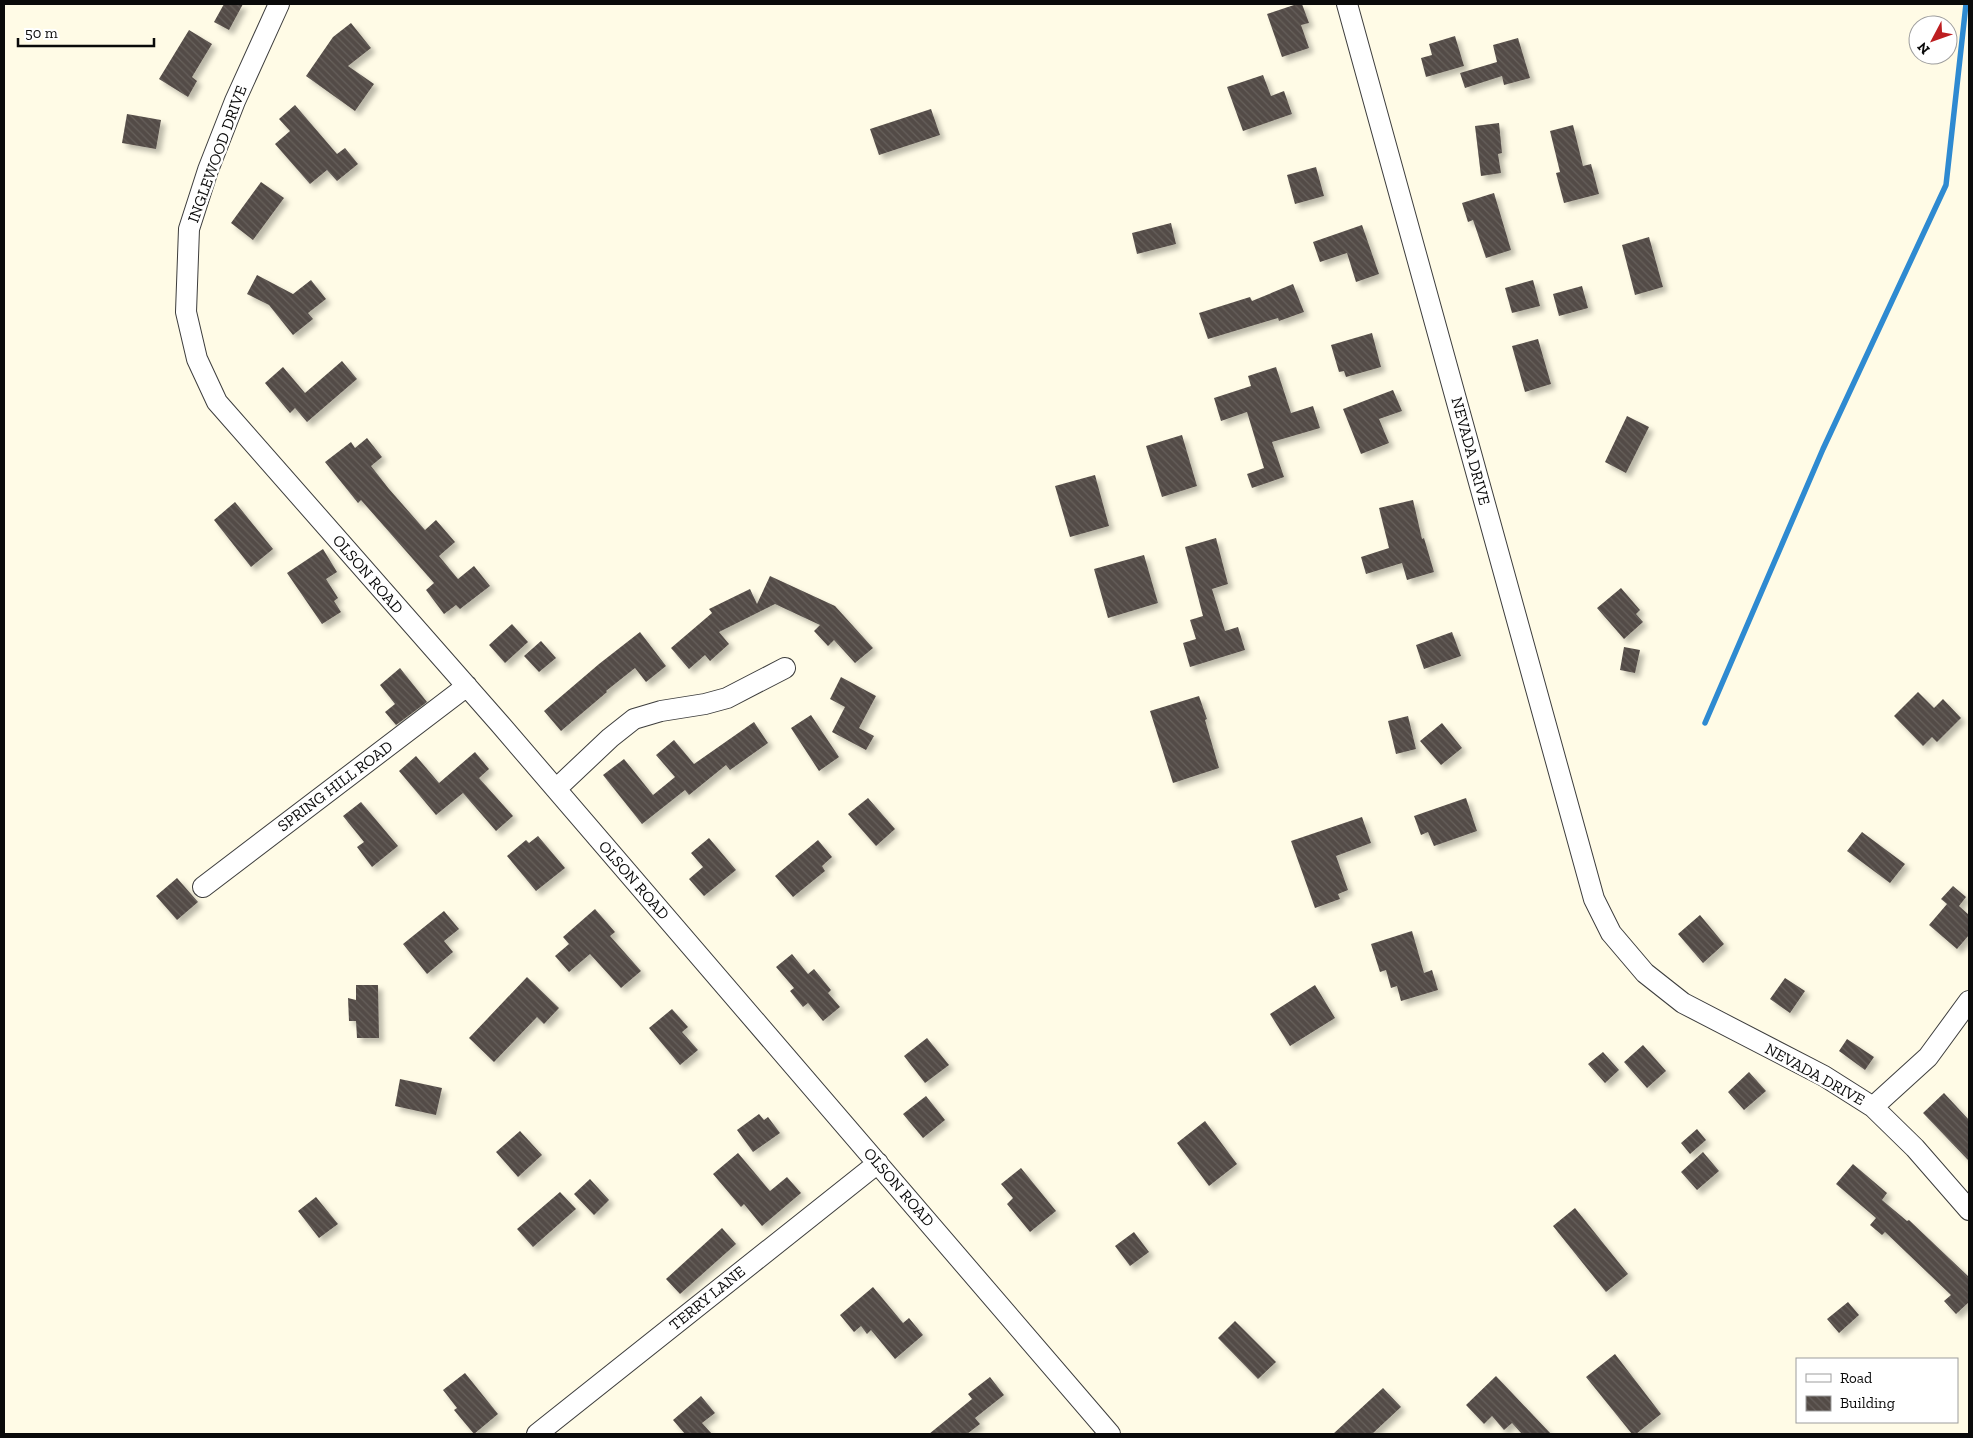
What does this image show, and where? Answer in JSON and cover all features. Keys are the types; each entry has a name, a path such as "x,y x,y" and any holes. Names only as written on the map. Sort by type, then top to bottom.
{"street":[{"name":"INGLEWOOD DRIVE","path":"186,312 189,229 208,170 235,101 279,4"},
{"name":"NEVADA DRIVE","path":"1347,4 1594,899 1612,933 1644,973 1682,1003 1824,1076 1873,1107 1915,1148 1969,1210"},
{"name":"OLSON ROAD","path":"186,312 197,359 217,402 467,686 1110,1434"},
{"path":"556,789 610,738 634,719 662,711 705,704 727,698 785,668"},
{"name":"SPRING HILL ROAD","path":"203,887 467,686"},
{"path":"1873,1107 1928,1057 1969,1001"},
{"name":"TERRY LANE","path":"537,1434 878,1162"}],"building":[{"path":"224,4 243,4 229,30 214,22"},
{"path":"1302,4 1309,23 1301,25 1309,48 1282,57 1267,14"},
{"path":"351,23 371,48 348,66 374,84 355,111 306,76 333,37"},
{"path":"189,30 212,44 192,77 197,81 188,97 159,79"},
{"path":"1455,36 1464,66 1426,77 1421,58 1432,55 1429,44"},
{"path":"1518,38 1530,78 1504,85 1502,76 1465,88 1460,73 1497,62 1493,45"},
{"path":"1263,75 1271,96 1284,91 1292,114 1243,131 1227,87"},
{"path":"295,105 337,154 345,148 358,164 337,181 327,170 310,184 275,144 290,131 279,119"},
{"path":"931,109 940,135 879,155 870,129"},
{"path":"127,114 161,120 156,149 122,143"},
{"path":"1499,123 1502,153 1498,154 1501,173 1481,176 1475,126"},
{"path":"1573,125 1583,166 1591,164 1599,194 1564,203 1556,173 1560,172 1550,131"},
{"path":"1316,167 1324,196 1295,204 1287,175"},
{"path":"261,182 284,198 253,240 231,223"},
{"path":"1494,193 1511,250 1486,258 1473,220 1468,222 1462,203"},
{"path":"1171,223 1176,244 1137,254 1132,233"},
{"path":"1362,225 1379,274 1356,282 1347,253 1320,262 1313,242"},
{"path":"1649,237 1663,287 1635,295 1622,245"},
{"path":"257,275 293,294 311,280 326,299 308,313 313,319 293,335 269,305 247,294"},
{"path":"1533,280 1540,306 1512,313 1505,288"},
{"path":"1293,284 1304,312 1279,321 1278,318 1208,339 1199,313 1250,297 1252,301"},
{"path":"1582,286 1588,308 1559,316 1553,294"},
{"path":"1372,333 1381,367 1346,377 1344,371 1339,372 1331,345"},
{"path":"1538,339 1551,384 1525,392 1512,346"},
{"path":"342,361 357,379 307,422 295,408 290,413 265,383 283,367 305,393"},
{"path":"1276,367 1291,413 1313,406 1320,428 1272,442 1284,477 1252,488 1247,474 1264,468 1247,412 1221,421 1214,398 1251,386 1248,376"},
{"path":"1393,390 1402,411 1379,419 1389,443 1361,454 1343,409"},
{"path":"1627,416 1649,427 1626,473 1605,462"},
{"path":"1182,435 1197,486 1162,497 1146,446"},
{"path":"367,438 382,457 371,466 389,489 425,530 436,520 455,542 439,556 458,579 474,566 490,586 460,609 456,605 444,614 426,590 434,583 361,500 358,503 325,462 351,442 355,448"},
{"path":"1095,475 1109,526 1070,537 1055,486"},
{"path":"1413,500 1422,539 1424,538 1434,572 1407,580 1402,563 1366,574 1361,557 1389,548 1379,508"},
{"path":"235,502 273,549 251,567 214,520"},
{"path":"1216,538 1228,584 1212,589 1225,631 1238,627 1245,650 1190,667 1183,643 1196,639 1190,620 1203,616 1185,547"},
{"path":"323,549 337,572 326,579 338,598 334,601 341,612 322,624 287,573"},
{"path":"1144,555 1158,603 1108,618 1094,569"},
{"path":"770,576 835,606 873,648 855,663 834,640 828,646 814,631 820,625 775,604 719,632 729,644 710,661 705,655 689,669 671,648 712,613 709,609 750,589 757,604"},
{"path":"1621,588 1640,610 1636,614 1643,622 1624,639 1597,608"},
{"path":"512,624 528,642 505,663 489,645"},
{"path":"640,632 666,666 646,682 635,668 561,731 544,711"},
{"path":"1452,632 1461,656 1424,669 1416,645"},
{"path":"541,641 556,658 539,672 524,656"},
{"path":"1624,647 1640,650 1635,673 1620,670"},
{"path":"400,668 427,702 396,725 385,712 395,704 380,685"},
{"path":"841,677 876,696 859,728 874,736 866,750 832,732 845,707 830,699"},
{"path":"1918,692 1934,708 1943,699 1961,718 1937,742 1932,737 1923,746 1894,716"},
{"path":"1199,696 1207,719 1205,720 1219,768 1173,783 1150,711"},
{"path":"811,715 839,757 819,771 791,728"},
{"path":"1408,716 1416,749 1396,754 1388,721"},
{"path":"754,722 768,743 730,770 726,765 689,795 685,790 642,824 603,775 624,759 653,795 675,777 656,755 674,740 694,764"},
{"path":"1442,723 1462,748 1441,765 1420,741"},
{"path":"475,752 489,769 479,778 513,816 496,831 463,793 436,815 399,771 416,756 439,783"},
{"path":"868,798 895,829 876,846 848,814"},
{"path":"1466,798 1477,831 1434,846 1428,832 1421,835 1414,816"},
{"path":"361,802 398,846 372,867 357,847 364,842 343,816"},
{"path":"1362,817 1371,843 1336,856 1348,890 1338,894 1340,899 1315,908 1291,841"},
{"path":"1862,832 1905,864 1890,883 1847,851"},
{"path":"538,836 565,868 536,891 507,856 526,840 529,843"},
{"path":"709,838 736,870 704,896 689,879 703,867 691,853"},
{"path":"818,840 832,857 822,866 825,871 793,897 775,876"},
{"path":"177,878 198,902 177,920 156,896"},
{"path":"1953,886 1966,897 1959,906 1969,915 1969,935 1957,949 1929,925 1947,904 1941,899"},
{"path":"595,909 615,932 610,936 641,971 621,988 590,954 569,972 555,956 569,944 563,937"},
{"path":"444,911 459,929 444,941 453,952 427,974 403,944"},
{"path":"1700,915 1724,944 1703,963 1678,934"},
{"path":"1412,931 1424,973 1432,970 1438,990 1401,1001 1397,986 1391,988 1386,970 1380,972 1371,944"},
{"path":"792,954 808,974 814,969 831,990 828,993 840,1007 823,1021 808,1003 803,1007 790,991 794,988 776,967"},
{"path":"527,977 559,1008 544,1024 537,1017 494,1062 469,1038"},
{"path":"1785,978 1805,991 1790,1013 1770,999"},
{"path":"356,985 378,985 379,1038 357,1038 356,1021 349,1021 348,998 356,1000"},
{"path":"1315,985 1335,1018 1290,1046 1270,1014"},
{"path":"672,1009 688,1027 682,1032 698,1050 680,1065 649,1028"},
{"path":"927,1038 949,1065 925,1083 904,1056"},
{"path":"1847,1039 1874,1057 1865,1070 1839,1051"},
{"path":"1643,1045 1666,1071 1647,1088 1624,1062"},
{"path":"1603,1052 1619,1070 1605,1083 1588,1064"},
{"path":"1749,1072 1766,1091 1744,1110 1728,1092"},
{"path":"400,1079 442,1088 436,1115 395,1106"},
{"path":"1944,1093 1969,1120 1969,1161 1923,1113"},
{"path":"926,1096 945,1120 923,1138 903,1114"},
{"path":"759,1114 764,1120 768,1117 780,1133 753,1152 737,1130"},
{"path":"1205,1121 1237,1164 1209,1186 1177,1143"},
{"path":"1697,1129 1706,1140 1690,1154 1681,1143"},
{"path":"520,1131 542,1155 518,1177 496,1152"},
{"path":"1703,1152 1719,1171 1697,1190 1681,1172"},
{"path":"738,1153 770,1191 787,1177 801,1193 762,1226 744,1204 741,1207 713,1174"},
{"path":"1853,1164 1887,1193 1882,1200 1907,1221 1909,1220 1969,1277 1969,1302 1956,1314 1944,1301 1951,1295 1885,1232 1882,1235 1870,1225 1876,1218 1836,1184"},
{"path":"1021,1168 1056,1211 1030,1232 1007,1204 1013,1198 1001,1184"},
{"path":"590,1179 609,1200 594,1215 574,1194"},
{"path":"560,1192 576,1209 533,1247 517,1229"},
{"path":"316,1197 338,1224 319,1238 298,1211"},
{"path":"1575,1208 1628,1274 1606,1292 1553,1226"},
{"path":"722,1228 736,1244 680,1294 666,1279"},
{"path":"1134,1232 1149,1252 1130,1266 1115,1246"},
{"path":"873,1287 903,1323 909,1318 923,1335 895,1359 871,1330 867,1334 861,1326 854,1332 840,1315"},
{"path":"1848,1302 1859,1315 1839,1333 1827,1319"},
{"path":"1235,1321 1276,1362 1258,1379 1218,1338"},
{"path":"1615,1354 1661,1414 1636,1434 1632,1434 1586,1377"},
{"path":"465,1373 498,1414 474,1434 454,1410 457,1408 443,1390"},
{"path":"1496,1376 1551,1434 1522,1434 1512,1423 1504,1430 1492,1416 1484,1424 1466,1405"},
{"path":"990,1377 1004,1395 975,1418 980,1424 967,1434 929,1434 972,1399 968,1394"},
{"path":"1383,1388 1401,1407 1372,1434 1333,1434"},
{"path":"701,1396 715,1413 702,1423 712,1434 685,1434 673,1420"}],"waterway":[{"path":"1705,723 1823,449 1946,185 1966,4"}]}
